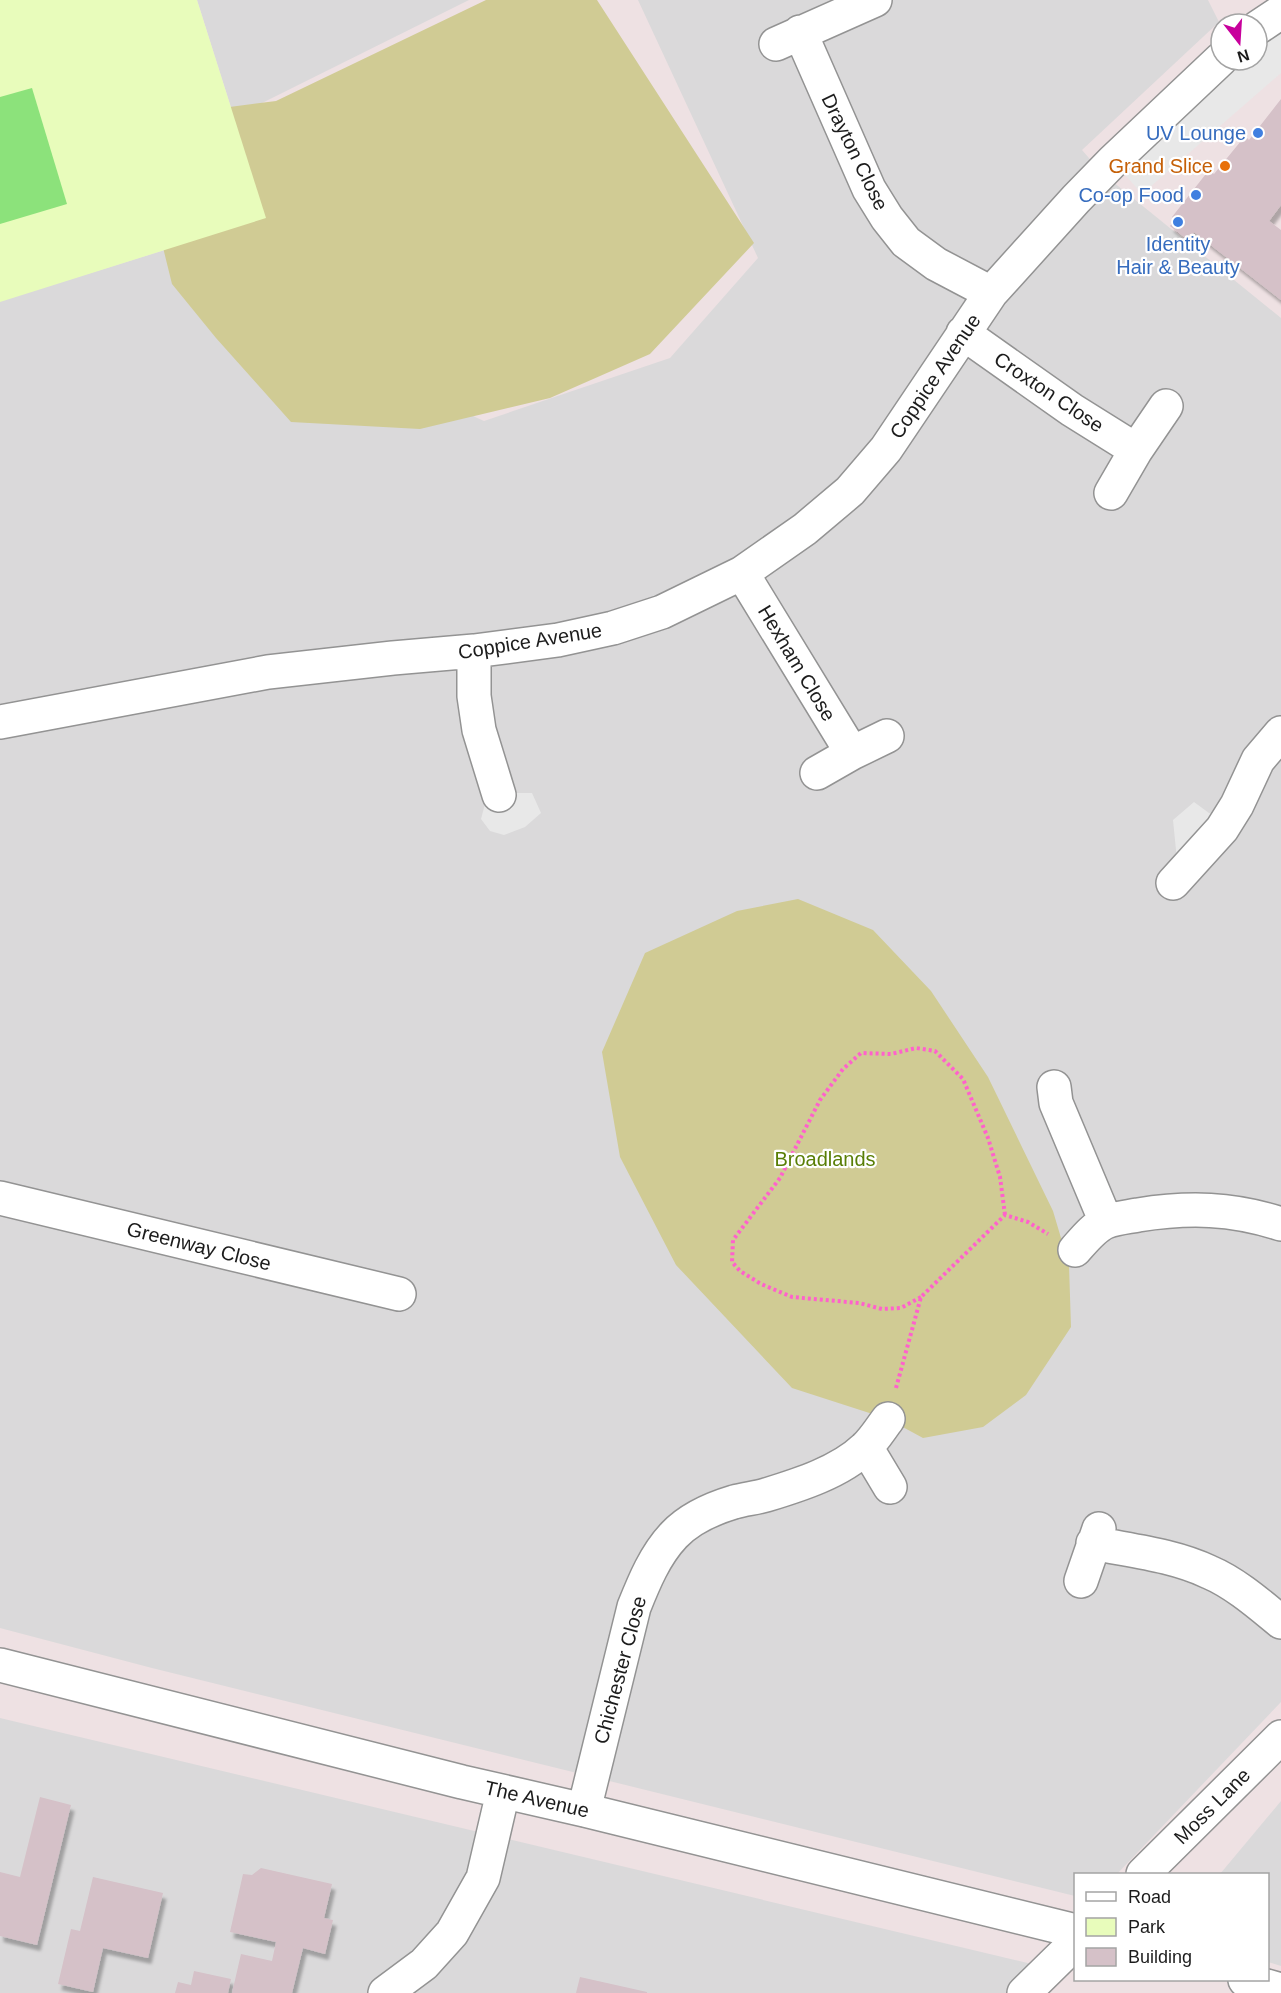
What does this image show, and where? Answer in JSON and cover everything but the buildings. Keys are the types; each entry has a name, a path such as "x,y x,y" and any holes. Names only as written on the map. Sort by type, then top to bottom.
{"street":[{"name":"Drayton Close","path":"875,0 788,38 869,189 887,218 906,242 936,264 991,293"},
{"name":"Coppice Avenue","path":"0,722 268,672 558,640 613,628 662,612 742,573 805,529 850,491 886,449 991,293 1113,161 1209,70"},
{"name":"Croxton Close","path":"963,333 1072,410 1136,450"},
{"path":"1111,493 1136,450 1166,406"},
{"name":"Hexham Close","path":"742,573 852,753"},
{"path":"474,651 474,696 479,730 499,795"},
{"path":"1173,883 1222,829 1237,805 1258,760 1281,733"},
{"path":"817,772 887,736"},
{"path":"1054,1087 1056,1103 1106,1222"},
{"name":"Greenway Close","path":"0,1198 399,1294"},
{"path":"1075,1250 1090,1233 1106,1222 1180,1209 1250,1215 1281,1224"},
{"name":"Chichester Close","path":"584,1810 634,1607 659,1554 675,1534 692,1521 735,1502 765,1495 823,1474 848,1461 866,1447 888,1419"},
{"path":"866,1447 890,1487"},
{"path":"1081,1581 1096,1536 1178,1560 1210,1572 1234,1586 1281,1622"},
{"name":"The Avenue","path":"0,1665 504,1792 1074,1931"},
{"name":"Moss Lane","path":"1145,1873 1281,1737"},
{"path":"385,1993 424,1964 452,1933 483,1878 504,1792"},
{"path":"1024,1993 1074,1944"},
{"path":"1249,1981 1281,1990"}],"path":[{"path":"916,1048 935,1051 963,1079 988,1138 997,1167 1005,1215 921,1297 902,1308 882,1309 859,1303 792,1297 761,1284 740,1271 732,1262 733,1240 780,1178 820,1100 843,1069 861,1053 891,1054 916,1048"},
{"path":"1005,1215 1028,1222 1075,1250"},
{"path":"888,1419 921,1297"}],"shaded area":[{"path":"197,0 469,0 234,117"},
{"path":"638,0 1208,0 1214,12 1209,12 1209,31 1082,150 1102,173 1281,318 1281,1702 1118,1873 1074,1873 1074,1896 152,1668 0,1628 0,301 168,249 299,337 484,421 670,358 758,258"},
{"path":"1281,16 1281,73 1142,194 1113,161 1209,71 1269,72 1269,22"},
{"path":"532,793 541,813 525,827 504,835 490,831 481,819 485,804 499,795"},
{"path":"1194,802 1209,813 1229,818 1177,860 1173,820"},
{"path":"0,1718 1053,1969 1024,1993 0,1993"},
{"path":"1281,1801 1281,1966 1269,1962 1269,1873 1221,1873"}],"green space":[{"path":"0,0 197,0 266,218 0,302"},
{"path":"486,0 597,0 754,243 650,354 550,398 420,429 291,422 216,338 172,284 154,211 222,108 276,101"},
{"path":"32,88 67,204 0,224 0,97"},
{"name":"Broadlands","path":"798,899 873,930 931,991 988,1077 1053,1211 1069,1265 1071,1327 1026,1395 983,1427 923,1438 888,1419 792,1388 676,1265 620,1157 602,1052 645,953 737,911"}],"place":[{"name":"UV Lounge","path":"1258,133"},
{"name":"Grand Slice","path":"1225,166"},
{"name":"Co-op Food","path":"1196,195"},
{"name":"Identity Hair & Beauty","path":"1178,222"}]}
